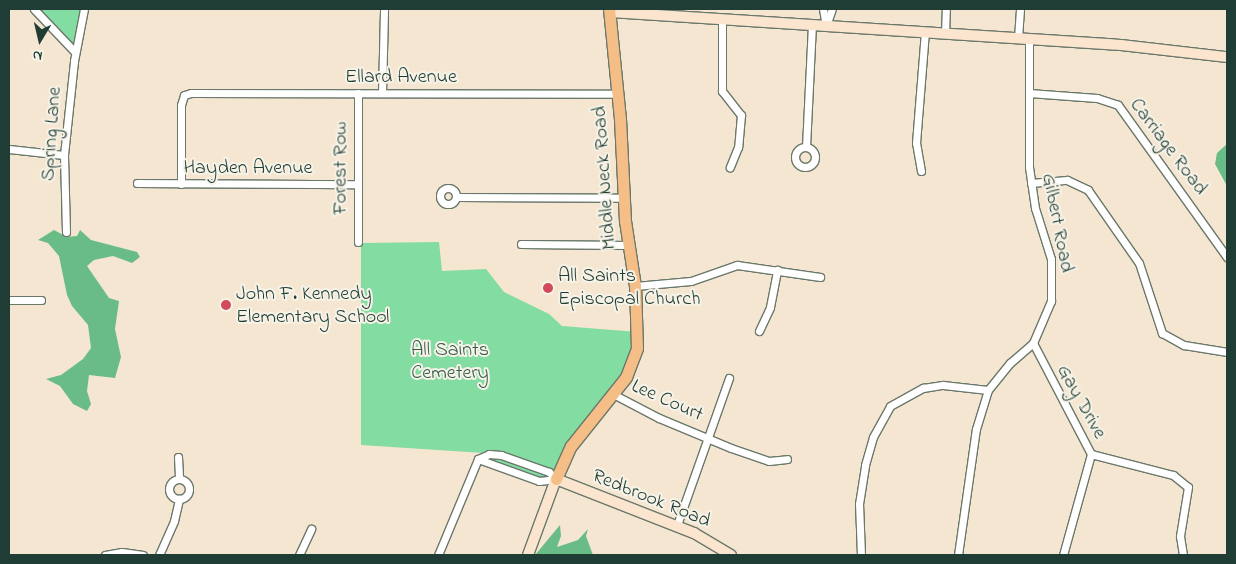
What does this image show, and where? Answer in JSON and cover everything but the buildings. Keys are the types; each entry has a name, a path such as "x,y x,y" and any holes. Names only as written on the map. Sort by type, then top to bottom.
{"main road":[{"name":"Middle Neck Road","path":"556,479 570,446 626,377 637,348 634,286 623,198 618,94 610,10"}],"street":[{"path":"34,9 75,52"},
{"name":"Spring Lane","path":"66,232 64,154 75,52 84,9"},
{"path":"382,94 384,9"},
{"path":"823,9 826,26"},
{"path":"826,26 832,9"},
{"path":"945,34 946,9"},
{"path":"1018,38 1020,9"},
{"path":"610,10 1018,38 1227,57"},
{"path":"722,19 722,91 741,115 738,147 730,167"},
{"path":"806,147 812,25"},
{"path":"921,171 916,143 925,32"},
{"name":"Gilbert Road","path":"988,390 1010,363 1033,343 1048,312 1053,280 1051,259 1031,183 1029,39"},
{"name":"Ellard Avenue","path":"181,184 181,105 184,95 358,93 618,94"},
{"name":"Forest Row","path":"358,93 358,242"},
{"name":"Carriage Road","path":"1029,93 1098,98 1118,105 1227,257"},
{"path":"9,149 64,154"},
{"path":"1031,183 1067,180 1088,190 1139,263 1162,333 1184,345 1227,352"},
{"name":"Hayden Avenue","path":"137,183 358,184"},
{"path":"456,197 623,198"},
{"path":"521,244 628,245"},
{"path":"634,286 691,281 737,265 820,277"},
{"path":"759,331 770,307 777,270"},
{"path":"9,300 41,300"},
{"name":"Gay Drive","path":"1033,343 1091,454 1173,476 1188,487 1180,536 1183,555"},
{"path":"677,525 729,378"},
{"path":"861,555 859,504 865,465 873,437 887,411 904,397 922,388 943,385 988,390 976,429 958,555"},
{"name":"Lee Court","path":"613,394 708,438 764,459 787,459"},
{"path":"438,555 478,459 489,454 501,455 549,472 556,479"},
{"path":"1063,555 1091,454"},
{"path":"178,458 179,479 189,487 188,494 179,499 173,497 169,489 173,481 179,479"},
{"path":"478,459 539,481 556,479"},
{"name":"Redbrook Road","path":"556,479 677,525 731,555"},
{"name":"Middle Neck Road","path":"528,555 556,479"},
{"path":"159,555 174,521 179,499"},
{"path":"299,555 311,528"},
{"path":"106,555 122,552 143,555"}],"green space":[{"path":"36,9 82,9 74,47"},
{"path":"1227,144 1227,186 1215,164 1217,153"},
{"path":"54,230 67,237 77,236 80,230 91,240 137,252 140,257 132,263 113,256 94,260 87,266 109,298 119,301 115,329 121,357 115,378 89,375 87,391 91,404 87,411 73,404 60,386 46,379 61,375 83,359 91,348 88,325 72,306 67,295 59,256 48,243 38,240"},
{"name":"All Saints Cemetery","path":"439,242 442,271 486,269 504,292 549,314 562,326 638,332 636,346 611,394 556,478 499,454 361,445 361,243"},
{"path":"489,456 547,473 553,478 538,479 481,459"},
{"path":"560,525 561,536 557,547 578,540 588,529 586,536 593,555 535,555"}],"place":[{"name":"All Saints Episcopal Church","path":"548,288"},
{"name":"John F. Kennedy Elementary School","path":"226,305"}]}
